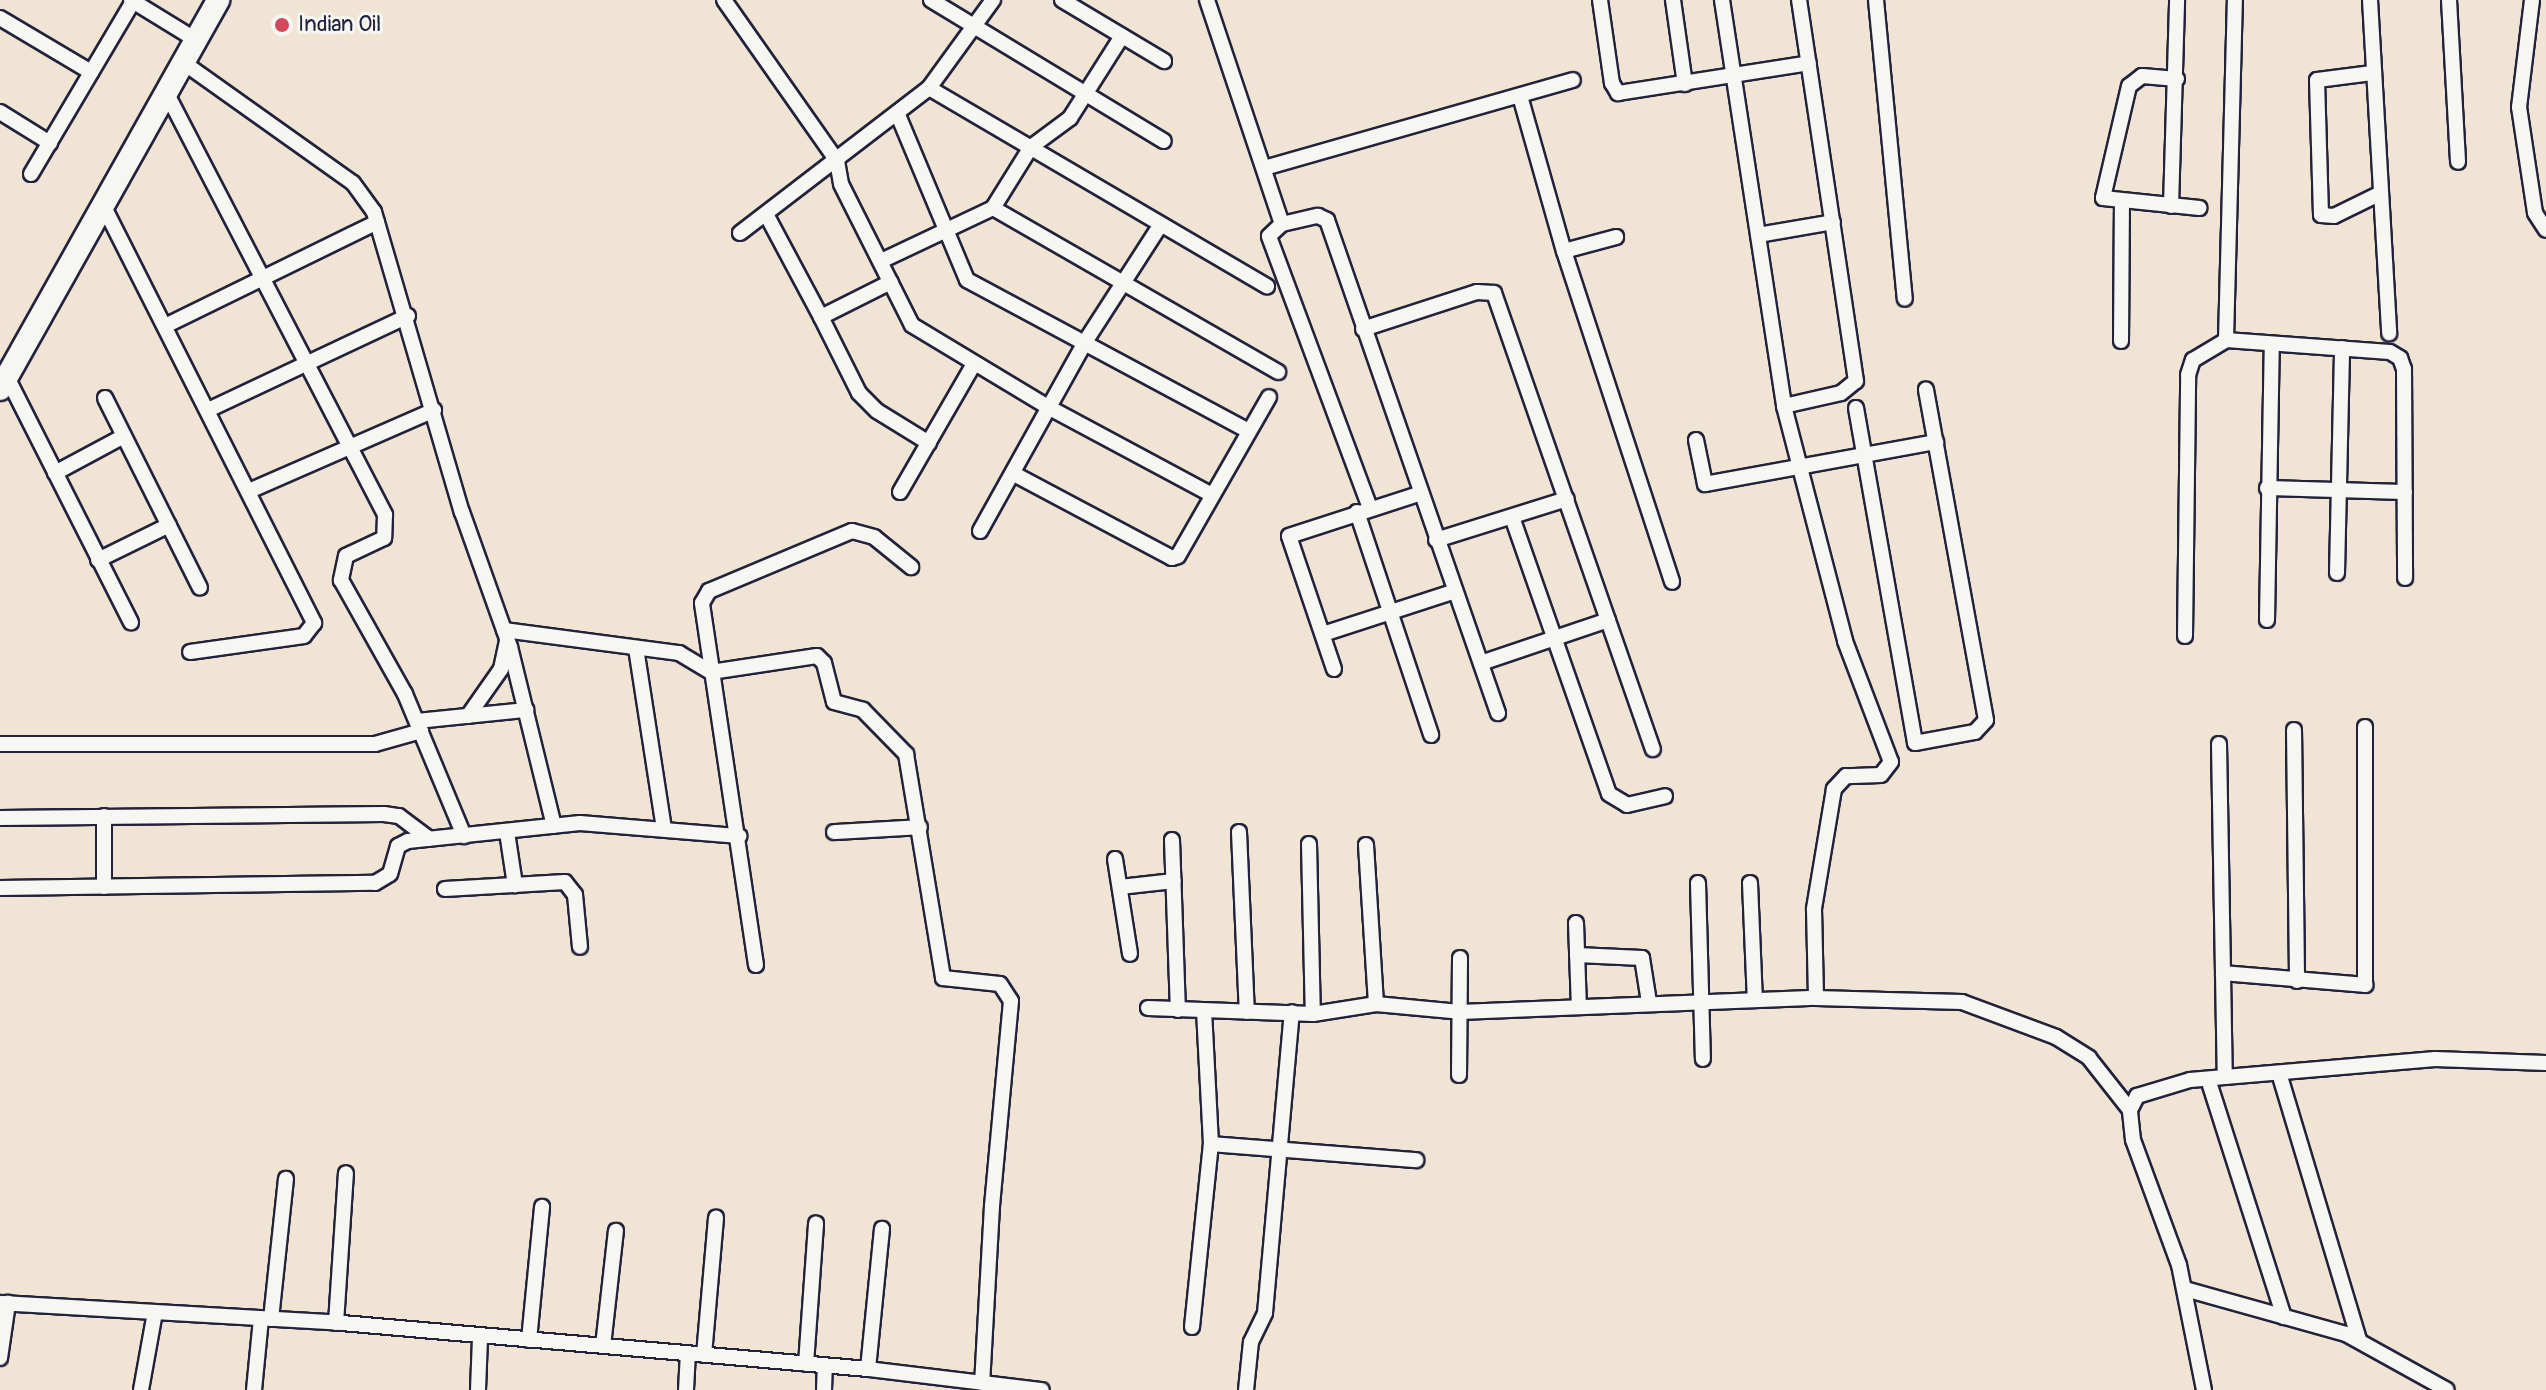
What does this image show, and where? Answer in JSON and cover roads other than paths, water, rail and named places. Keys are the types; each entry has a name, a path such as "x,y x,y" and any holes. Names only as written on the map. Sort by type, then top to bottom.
{"main road":[{"path":"3,383 105,209 218,0"}],"street":[{"path":"31,174 133,0 196,40"},
{"path":"931,0 1164,141"},
{"path":"740,233 898,115 929,88 993,0"},
{"path":"1062,0 1164,61"},
{"path":"1207,0 1282,224"},
{"path":"1600,0 1612,83 1618,93 1809,63"},
{"path":"1673,0 1685,84"},
{"path":"1722,0 1784,406 1845,641 1891,762 1881,775 1846,776 1834,789 1814,909 1816,998"},
{"path":"1784,406 1841,393 1856,381 1799,0"},
{"path":"1876,0 1905,299"},
{"path":"2171,206 2177,0"},
{"path":"2226,340 2235,0"},
{"path":"2370,0 2389,333"},
{"path":"2449,0 2458,162"},
{"path":"2532,0 2519,107 2535,213 2546,230"},
{"path":"729,1 837,161 841,184 917,330 1048,407 1212,495"},
{"path":"0,18 91,72"},
{"path":"881,261 947,233 993,208 1031,147 1061,127 1086,96 1122,36"},
{"path":"184,63 353,183 377,222 505,635 554,826"},
{"path":"2372,73 2317,80 2321,215 2334,216 2379,194"},
{"path":"2177,79 2142,76 2129,86 2102,191 2106,203 2199,208"},
{"path":"1264,168 1573,80"},
{"path":"929,88 1267,286"},
{"path":"167,94 265,277 387,527 377,544 346,556 341,580 419,726 464,836"},
{"path":"1520,96 1564,251 1672,582"},
{"path":"0,112 50,143"},
{"path":"898,115 967,280 1249,431"},
{"path":"2121,341 2122,203"},
{"path":"993,208 1278,372"},
{"path":"105,209 311,611 312,631 283,640 190,652"},
{"path":"766,214 859,393 877,411 929,443"},
{"path":"1431,735 1390,614 1364,510 1269,236 1282,224 1318,216 1327,220 1498,713"},
{"path":"165,326 377,222"},
{"path":"1758,235 1833,222"},
{"path":"980,531 1085,342 1161,224"},
{"path":"1564,251 1616,237"},
{"path":"821,317 891,282"},
{"path":"1363,329 1477,292 1494,293 1653,749"},
{"path":"208,410 408,316"},
{"path":"2185,636 2188,375 2193,360 2226,340 2342,348 2400,358 2405,578"},
{"path":"2267,620 2272,344"},
{"path":"2337,573 2342,348"},
{"path":"900,492 974,364"},
{"path":"3,383 55,473 131,623"},
{"path":"1856,408 1919,745 1975,732 1986,720 1926,389"},
{"path":"1014,474 1172,558 1178,556 1269,397"},
{"path":"105,398 200,588"},
{"path":"249,491 434,410"},
{"path":"55,473 124,436"},
{"path":"1696,440 1705,484 1936,442"},
{"path":"2267,488 2405,492"},
{"path":"1334,669 1289,536 1421,493"},
{"path":"1436,540 1567,499"},
{"path":"1512,517 1609,794 1627,805 1665,796"},
{"path":"98,560 169,525"},
{"path":"756,965 739,836 700,620 709,591 852,531 874,537 911,567"},
{"path":"1323,634 1455,591"},
{"path":"1481,663 1608,620"},
{"path":"505,635 679,653 711,672 817,656 824,663 834,702 863,710 906,754 943,978 1000,984 1011,1001 992,1206 982,1383"},
{"path":"468,716 495,682 505,635"},
{"path":"636,648 664,829"},
{"path":"0,744 375,744 419,726 468,716 526,710"},
{"path":"2223,973 2365,985 2369,978 2365,727"},
{"path":"2294,730 2297,981"},
{"path":"2219,744 2225,1077"},
{"path":"0,818 384,814 399,816 429,839"},
{"path":"104,816 104,887"},
{"path":"0,888 375,883 390,874 398,846 429,839 554,826 664,829 739,836"},
{"path":"834,832 920,827"},
{"path":"507,832 515,885"},
{"path":"1239,832 1247,1012"},
{"path":"1172,840 1178,1010"},
{"path":"1309,844 1313,1014"},
{"path":"1366,845 1376,1004"},
{"path":"1115,859 1130,954"},
{"path":"1120,887 1174,881"},
{"path":"1698,883 1703,1059"},
{"path":"1750,883 1755,1000"},
{"path":"445,889 571,886 580,947"},
{"path":"1576,923 1579,1007"},
{"path":"1577,955 1642,958 1649,1002"},
{"path":"1459,1075 1460,958"},
{"path":"1148,1008 1313,1014 1376,1004 1460,1012 1649,1002 1902,997 1990,1010 2056,1037 2089,1058 2130,1110"},
{"path":"1192,1327 1211,1144 1204,1011"},
{"path":"1246,1390 1251,1342 1265,1313 1292,1012"},
{"path":"2204,1390 2185,1289 2133,1140 2130,1110 2137,1096 2152,1088 2208,1079 2435,1059 2546,1063"},
{"path":"2279,1073 2359,1340"},
{"path":"2208,1079 2284,1317"},
{"path":"1211,1144 1416,1160"},
{"path":"336,1323 346,1173"},
{"path":"254,1390 286,1179"},
{"path":"529,1340 542,1207"},
{"path":"704,1355 716,1218"},
{"path":"806,1364 816,1223"},
{"path":"868,1369 882,1229"},
{"path":"603,1346 616,1231"},
{"path":"2185,1289 2359,1340 2447,1390"},
{"path":"0,1358 4,1303 336,1323 480,1338 868,1369 956,1385 982,1383 1042,1390"},
{"path":"141,1390 155,1312"},
{"path":"478,1390 480,1338"},
{"path":"686,1390 688,1354"},
{"path":"824,1390 825,1366"}],"place":[{"name":"Indian Oil","path":"282,25"}]}
